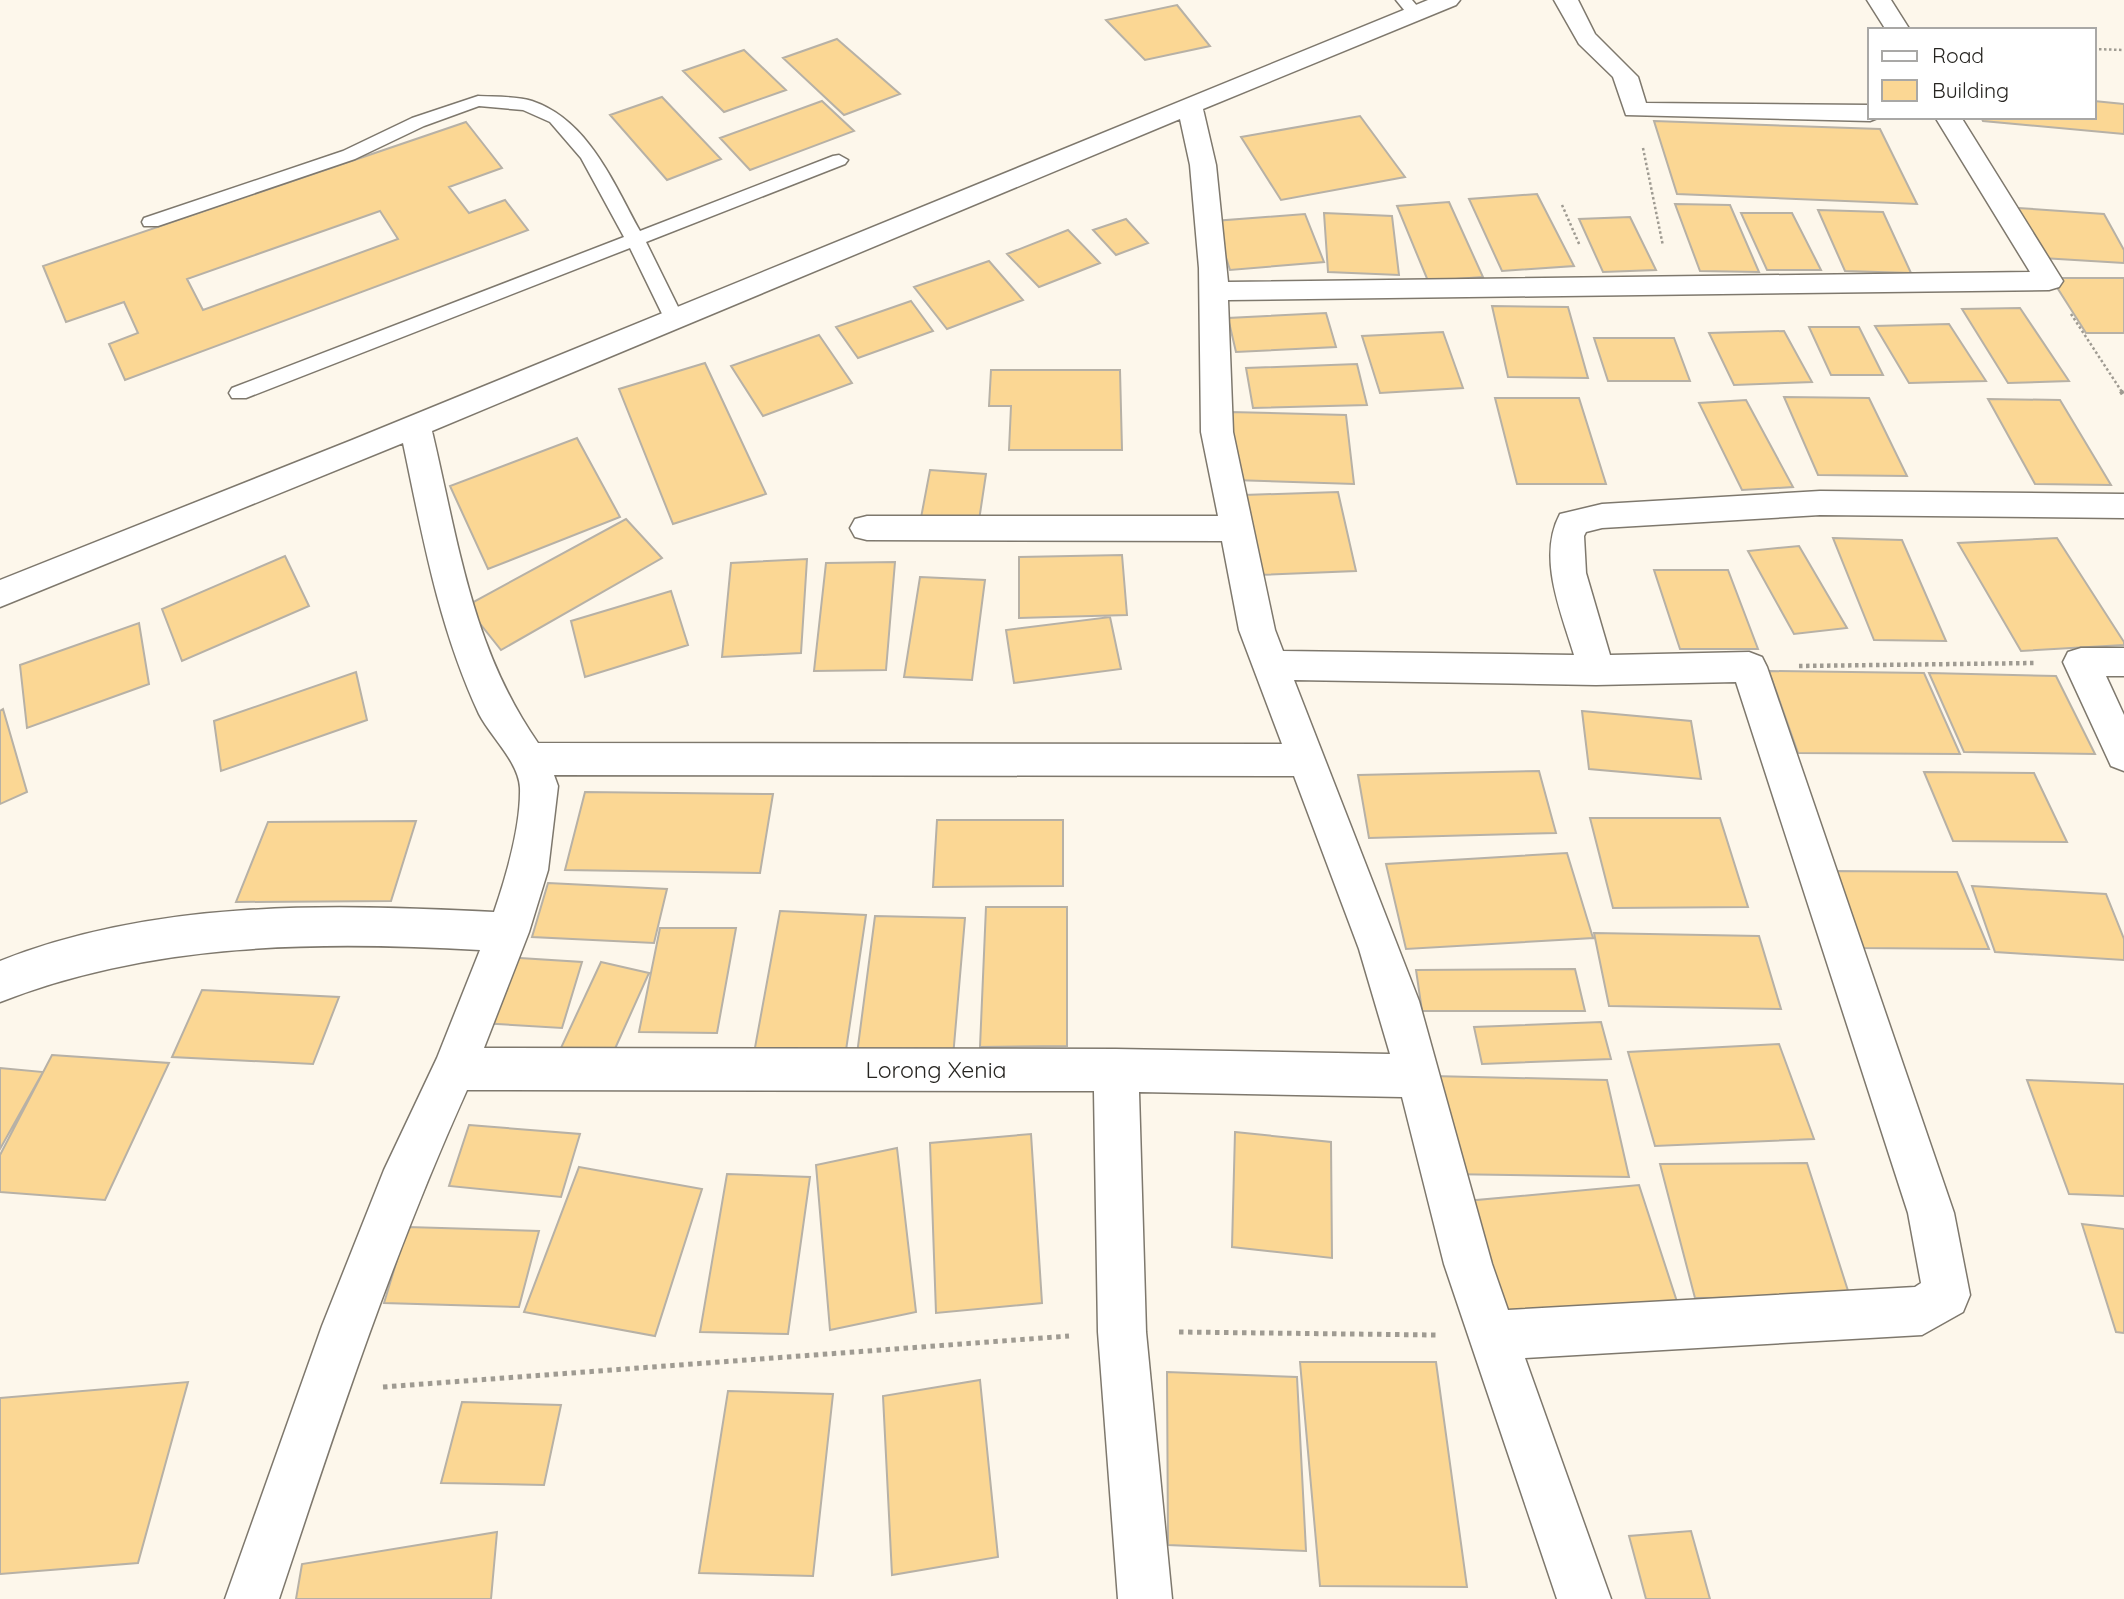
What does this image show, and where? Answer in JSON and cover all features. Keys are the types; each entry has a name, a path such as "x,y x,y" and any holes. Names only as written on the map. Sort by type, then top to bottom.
{"street":[{"path":"0,594 262,490 415,424 674,319 1189,104 1409,7 1448,0"},
{"path":"1566,0 1590,42 1616,62 1627,76 1635,110 1868,113"},
{"path":"1879,0 1897,28"},
{"path":"1189,104 1203,165 1214,291 1217,432 1257,630 1380,949 1468,1265 1584,1599"},
{"path":"1214,291 2049,281 2001,199 1949,119"},
{"path":"252,1599 400,1186 454,1069 508,932 528,870 539,786 528,759 498,715 475,665 457,614 415,424"},
{"path":"1596,670 1566,559 1565,534 1572,523 1602,516 1820,503 2124,506"},
{"path":"867,528 1235,529"},
{"path":"2124,662 2081,662 2124,755"},
{"path":"1270,665 1596,670 1749,667 1890,1096 1937,1226 1944,1262 1946,1295 1922,1311 1493,1335"},
{"path":"528,759 1306,760"},
{"path":"0,982 68,958 138,941 207,931 350,924 508,932"},
{"name":"Lorong Xenia","path":"454,1069 1116,1070 1417,1076"},
{"path":"1116,1070 1122,1332 1145,1599"}],"lane":[{"path":"151,222 349,155 418,122 478,102 526,105 556,118 589,156 636,241 674,319"},
{"path":"239,393 839,160"}],"path":[{"path":"2096,50 2124,50"},
{"path":"1635,110 1672,284"},
{"path":"2049,281 2124,396"},
{"path":"1749,667 2081,662"},
{"path":"324,1392 1122,1332 1493,1335"}],"building":[{"path":"1177,5 1210,46 1145,60 1106,20"},
{"path":"837,39 900,94 844,115 783,58"},
{"path":"744,50 786,90 724,112 683,71"},
{"path":"662,97 721,159 667,180 610,115"},
{"path":"822,101 854,131 750,170 720,138"},
{"path":"2096,101 2124,104 2124,134 1982,119 2096,119"},
{"path":"1360,116 1405,177 1281,200 1241,137"},
{"path":"1654,121 1880,129 1917,204 1677,194"},
{"path":"466,122 502,168 449,187 469,213 505,200 528,230 125,380 109,344 138,333 124,302 66,322 43,266","holes":["380,211 398,239 203,310 187,279"]},
{"path":"1537,194 1574,266 1502,271 1469,199"},
{"path":"1449,202 1483,277 1428,281 1397,206"},
{"path":"1675,204 1730,205 1759,272 1700,271"},
{"path":"2018,208 2104,214 2124,250 2124,263 2042,258"},
{"path":"1818,210 1883,212 1911,273 1845,271"},
{"path":"1324,213 1392,216 1399,275 1328,272"},
{"path":"1741,213 1792,213 1821,270 1767,270"},
{"path":"1305,214 1324,262 1230,270 1214,221"},
{"path":"1630,217 1656,270 1603,272 1579,219"},
{"path":"1126,219 1148,243 1116,255 1093,230"},
{"path":"1068,230 1100,263 1039,287 1007,254"},
{"path":"989,261 1023,300 947,329 914,287"},
{"path":"2051,278 2124,278 2124,333 2086,333"},
{"path":"911,301 933,331 858,358 836,327"},
{"path":"1492,306 1568,307 1588,378 1508,377"},
{"path":"2020,308 2069,381 2008,383 1962,309"},
{"path":"1326,313 1336,347 1236,352 1228,318"},
{"path":"1949,324 1986,381 1909,383 1875,326"},
{"path":"1809,327 1859,327 1883,375 1831,375"},
{"path":"1784,331 1812,382 1734,385 1709,333"},
{"path":"1443,332 1463,388 1380,393 1362,336"},
{"path":"819,335 852,383 763,416 731,366"},
{"path":"1594,338 1674,338 1690,381 1608,381"},
{"path":"705,363 766,494 673,524 619,389"},
{"path":"1357,364 1367,405 1253,408 1246,368"},
{"path":"991,370 1120,370 1122,450 1009,450 1011,406 989,406"},
{"path":"1784,397 1869,398 1907,476 1818,475"},
{"path":"1495,398 1579,398 1606,484 1517,484"},
{"path":"1988,399 2060,400 2111,485 2035,484"},
{"path":"1746,400 1793,487 1742,490 1699,403"},
{"path":"1230,412 1346,415 1354,484 1233,480"},
{"path":"577,438 620,517 488,569 450,486"},
{"path":"930,470 986,474 978,527 920,523"},
{"path":"1338,492 1356,571 1257,575 1244,495"},
{"path":"626,519 662,558 501,650 466,606"},
{"path":"1833,538 1902,540 1946,641 1874,640"},
{"path":"2057,538 2124,645 2021,651 1958,543"},
{"path":"1799,546 1847,628 1794,634 1748,551"},
{"path":"1122,555 1127,615 1019,618 1019,557"},
{"path":"285,556 309,606 182,661 162,609"},
{"path":"807,559 801,653 722,657 731,563"},
{"path":"895,562 886,670 814,671 826,563"},
{"path":"1654,570 1728,570 1758,649 1680,649"},
{"path":"920,577 985,580 972,680 904,677"},
{"path":"671,591 688,645 585,677 571,621"},
{"path":"1110,617 1121,669 1014,683 1006,630"},
{"path":"139,623 149,684 27,728 20,665"},
{"path":"1769,671 1924,673 1960,754 1798,753"},
{"path":"356,672 367,720 221,771 214,721"},
{"path":"1929,673 2056,676 2095,754 1964,752"},
{"path":"3,709 27,792 0,804 0,711"},
{"path":"1582,711 1691,721 1701,779 1589,769"},
{"path":"1539,771 1556,833 1369,838 1358,775"},
{"path":"1924,772 2034,773 2067,842 1953,841"},
{"path":"585,792 773,794 760,873 565,870"},
{"path":"1590,818 1720,818 1748,907 1613,908"},
{"path":"937,820 1063,820 1063,886 933,887"},
{"path":"416,821 391,901 236,902 268,822"},
{"path":"1567,853 1593,938 1406,949 1386,864"},
{"path":"1831,871 1957,872 1989,949 1858,948"},
{"path":"548,883 667,889 654,943 532,937"},
{"path":"1972,886 2106,894 2124,939 2124,960 1995,952"},
{"path":"986,907 1067,907 1067,1046 980,1047"},
{"path":"780,911 866,915 845,1057 754,1053"},
{"path":"875,916 965,918 953,1057 857,1054"},
{"path":"660,928 736,928 717,1033 639,1032"},
{"path":"1594,933 1759,936 1781,1009 1609,1006"},
{"path":"503,957 582,962 562,1028 481,1023"},
{"path":"601,962 649,973 609,1062 560,1050"},
{"path":"1575,969 1585,1011 1422,1011 1416,970"},
{"path":"202,990 339,997 313,1064 172,1057"},
{"path":"1601,1022 1611,1059 1482,1064 1474,1027"},
{"path":"1779,1044 1814,1139 1655,1146 1628,1052"},
{"path":"52,1055 169,1063 105,1200 0,1192 0,1155"},
{"path":"0,1068 43,1072 0,1149"},
{"path":"1432,1076 1607,1080 1629,1177 1445,1174"},
{"path":"2027,1080 2124,1084 2124,1196 2069,1194"},
{"path":"469,1125 580,1134 561,1197 449,1186"},
{"path":"1235,1132 1331,1142 1332,1258 1232,1247"},
{"path":"1031,1134 1042,1303 936,1313 930,1143"},
{"path":"897,1148 916,1312 830,1330 816,1165"},
{"path":"1807,1163 1850,1297 1695,1298 1660,1164"},
{"path":"579,1167 702,1189 655,1336 524,1312"},
{"path":"727,1174 810,1177 788,1334 700,1332"},
{"path":"1639,1185 1681,1314 1499,1332 1466,1201"},
{"path":"2082,1224 2124,1229 2124,1333 2116,1332"},
{"path":"407,1227 539,1231 519,1307 384,1303"},
{"path":"1300,1362 1436,1362 1467,1587 1320,1586"},
{"path":"1167,1372 1297,1377 1306,1551 1168,1545"},
{"path":"980,1380 998,1557 892,1575 883,1396"},
{"path":"188,1382 138,1563 0,1574 0,1398"},
{"path":"728,1391 833,1394 813,1576 699,1573"},
{"path":"462,1402 561,1405 544,1485 441,1483"},
{"path":"1691,1531 1710,1599 1646,1599 1629,1536"},
{"path":"497,1532 491,1599 296,1599 302,1564"}]}
